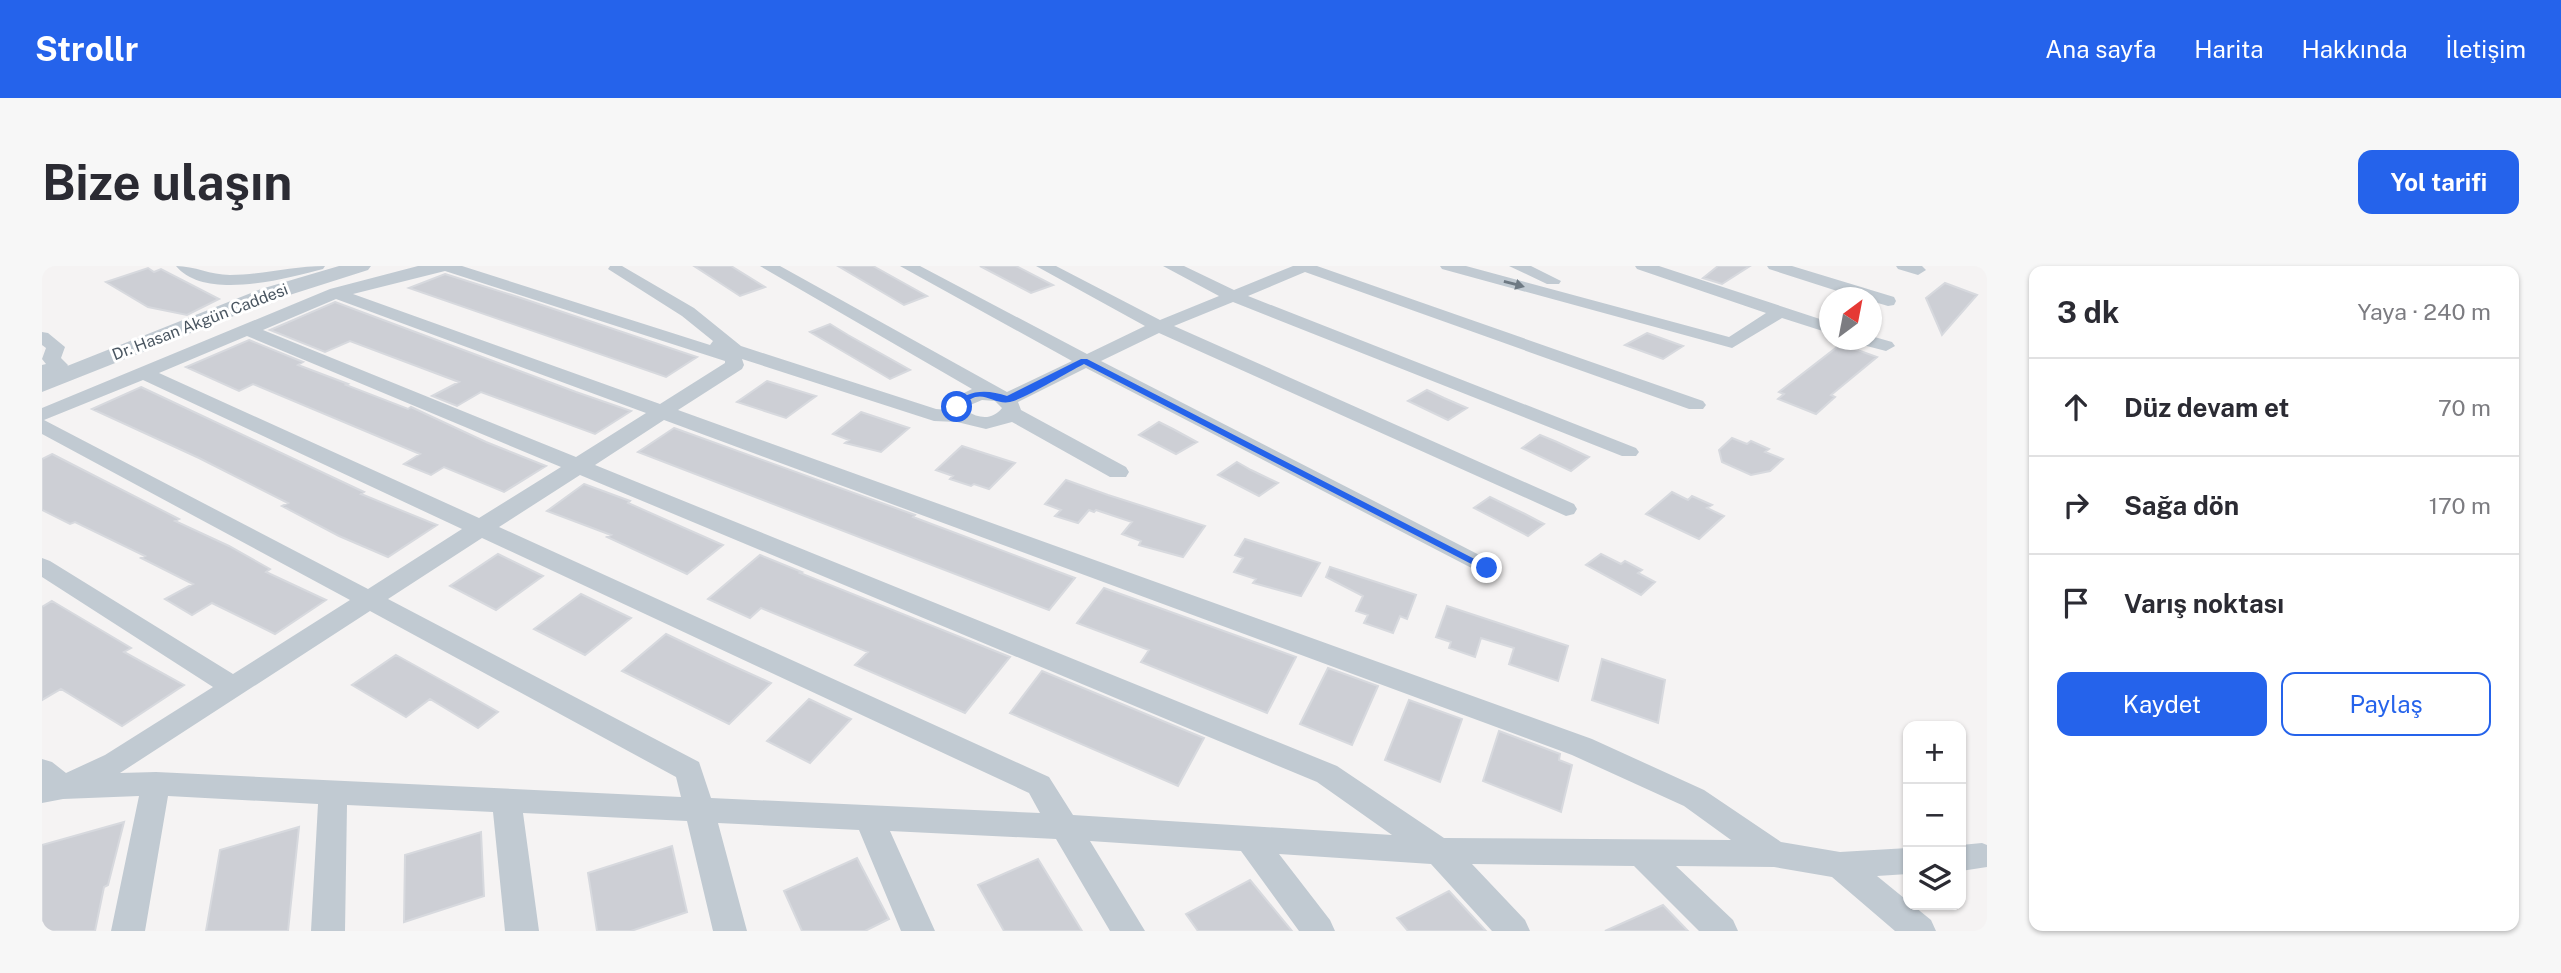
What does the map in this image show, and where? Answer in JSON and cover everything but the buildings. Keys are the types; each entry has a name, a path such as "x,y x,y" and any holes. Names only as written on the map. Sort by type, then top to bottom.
{"street":[{"path":"184,266 192,274 211,279 265,277 317,266"},
{"name":"Dr. Hasan Akgün Caddesi","path":"42,385 269,294 361,266"},
{"path":"42,415 336,293 433,267 446,266 733,358 735,365 115,763 49,783"},
{"path":"475,266 934,415 960,416 983,423 1000,421 1004,402"},
{"path":"768,266 1004,402 1118,472"},
{"path":"908,266 1487,568"},
{"path":"1044,266 1159,326 1566,509"},
{"path":"1171,266 1231,295 1629,452"},
{"path":"960,416 957,407 963,399 977,394 1004,402 1084,360 1304,266 1696,405"},
{"path":"1448,266 1732,343 1779,312"},
{"path":"1517,266 1558,284 1596,306"},
{"path":"1643,266 1819,325"},
{"path":"1775,266 1888,301"},
{"path":"616,269 688,312 734,349"},
{"path":"336,293 1582,747 1693,799 1774,855"},
{"path":"247,330 1327,774 1439,851 1513,931"},
{"path":"42,337 56,346 51,359 59,365 42,372"},
{"path":"1882,345 1886,346"},
{"path":"143,373 1039,785 1128,931"},
{"path":"42,426 689,769 730,931"},
{"path":"42,566 234,687"},
{"path":"49,783 156,784 869,817 1439,851 1774,855 1840,865 1903,861"},
{"path":"128,931 156,784"},
{"path":"328,931 333,792"},
{"path":"507,800 522,931"},
{"path":"869,817 918,931"},
{"path":"1250,839 1318,931"},
{"path":"1641,853 1721,931"},
{"path":"1840,865 1919,931"}],"route":[{"path":"957,407 963,399 977,394 994,394 1007,400 1084,360 1487,568"}]}
